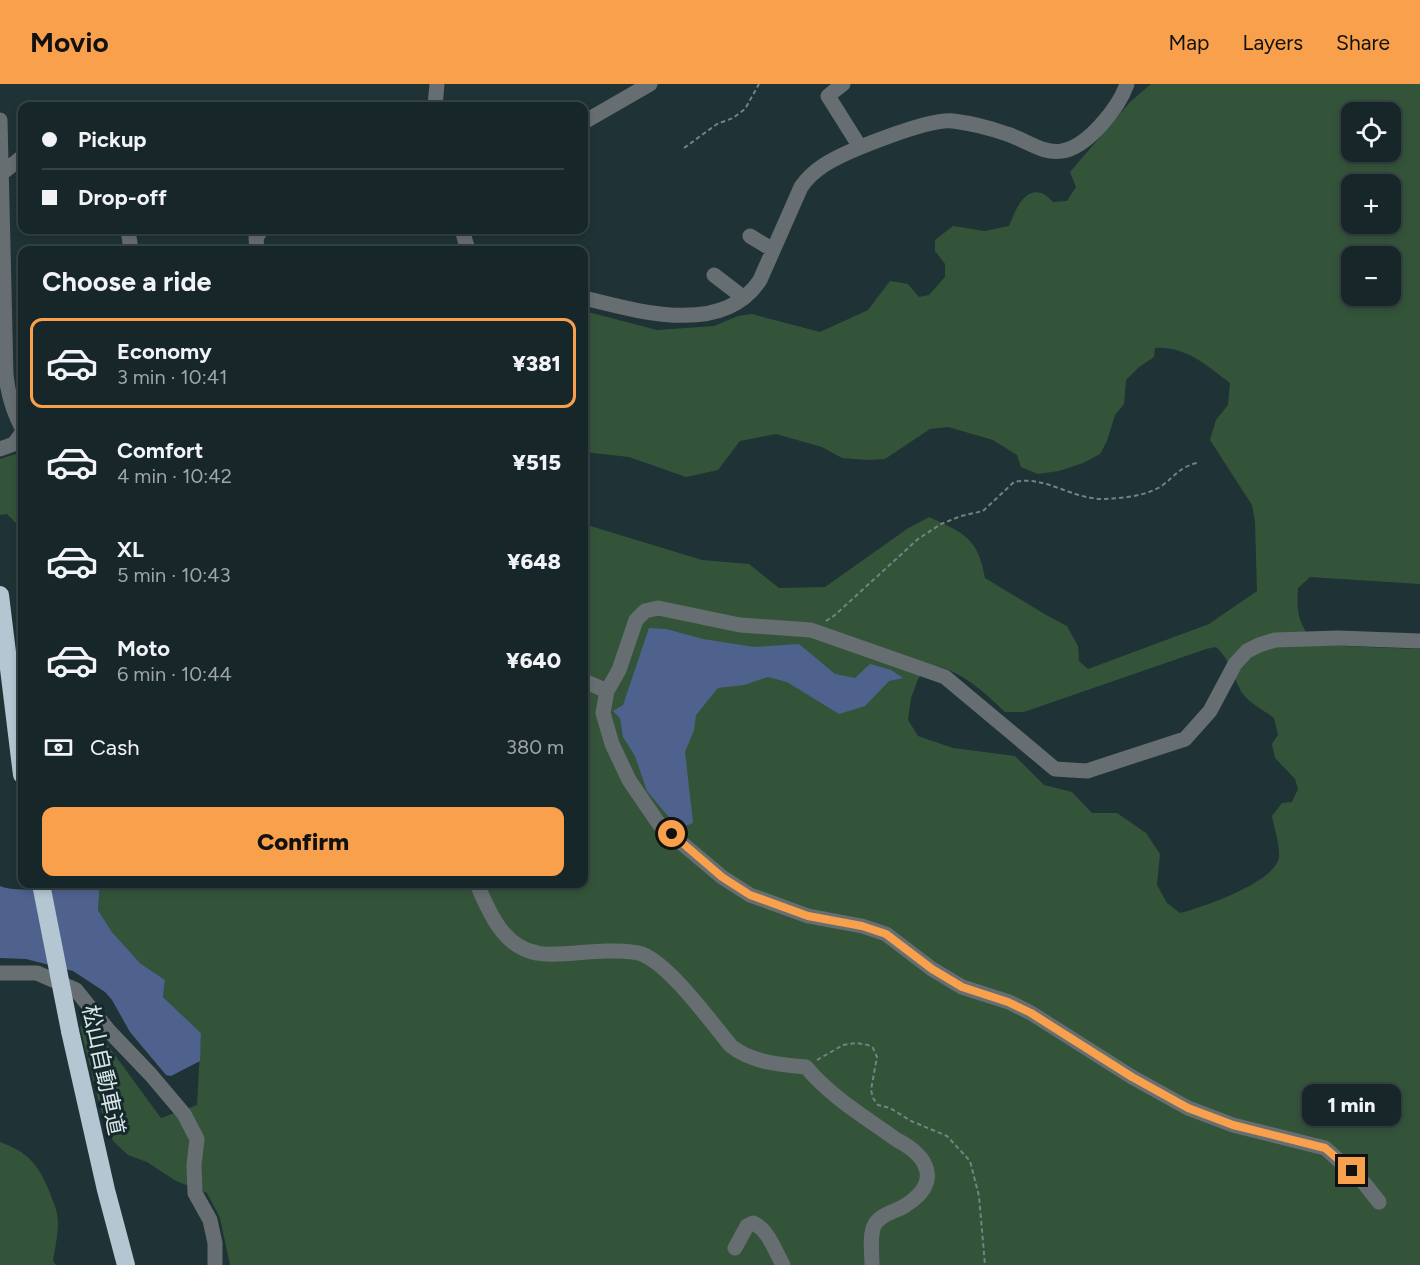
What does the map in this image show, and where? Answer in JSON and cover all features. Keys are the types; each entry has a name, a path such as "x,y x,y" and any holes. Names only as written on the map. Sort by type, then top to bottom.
{"highway":[{"path":"0,595 18,742"},
{"name":"松山自動車道","path":"42,888 70,1031 106,1191 126,1265"}],"street":[{"path":"435,102 437,84"},
{"path":"588,120 650,84"},
{"path":"843,84 828,96 860,147"},
{"path":"588,299 635,310 688,316 711,312 735,304 753,290 760,280 807,178 845,153 929,123 944,120 1007,134 1051,152 1062,151 1083,142 1095,131 1116,104 1127,84"},
{"path":"0,120 6,375 8,394 18,420"},
{"path":"0,175 18,160"},
{"path":"750,236 773,250"},
{"path":"714,275 744,298"},
{"path":"0,449 14,444 18,438"},
{"path":"1379,1202 1364,1184 1325,1148 1233,1125 1188,1108 1132,1077 1031,1013 1008,1002 962,987 932,969 886,934 862,926 808,916 750,895 722,877 659,824 629,780 612,744 603,713 607,691 619,670 636,620 645,610 658,608 740,625 811,630 945,678 1055,769 1087,771 1185,739 1210,711 1235,664 1247,651 1259,645 1275,640 1338,638 1420,641"},
{"path":"588,683 607,691"},
{"path":"479,888 493,919 506,937 519,947 538,954 601,951 642,954 656,962 672,977 731,1046 740,1053 751,1058 806,1067 833,1094 922,1157 927,1165 928,1177 921,1191 909,1204 884,1215 873,1228 872,1265"},
{"path":"0,973 37,973 76,990 109,1031 184,1114 197,1139 194,1165 195,1193 210,1220 215,1243 215,1265"},
{"path":"735,1248 747,1226 753,1223 759,1226 769,1238 783,1265"}],"path":[{"path":"684,148 717,124 745,109 759,84"},
{"path":"811,630 835,615 918,539 941,524 960,516 982,511 1014,482 1032,481 1080,496 1102,499 1131,496 1149,492 1162,485 1185,466 1197,463"},
{"path":"806,1067 843,1045 868,1044 873,1048 877,1057 871,1090 878,1105 890,1108 911,1121 947,1136 970,1161 978,1197 985,1265"}],"green space":[{"path":"1151,84 1420,84 1420,584 1310,577 1298,588 1298,612 1302,625 1316,645 1420,649 1420,1265 230,1265 220,1218 207,1193 176,1181 147,1162 128,1155 113,1141 100,1107 80,1026 92,1024 161,1118 197,1105 201,1033 163,997 165,980 140,963 112,932 98,910 100,888 588,888 588,525 702,560 749,564 779,588 825,587 907,529 929,517 968,539 978,554 985,578 1067,626 1078,646 1079,661 1088,669 1209,624 1257,591 1255,522 1252,505 1210,440 1216,420 1228,405 1230,383 1196,358 1177,350 1155,348 1154,357 1126,380 1124,404 1115,415 1107,441 1100,454 1083,463 1059,471 1038,474 1021,467 1017,455 993,440 948,427 930,429 885,459 867,460 842,458 822,447 776,434 740,441 718,470 686,477 629,457 588,452 588,312 657,330 714,326 738,316 752,314 820,332 868,310 890,281 908,284 919,297 929,295 945,277 945,264 935,251 935,240 953,226 985,231 1009,226 1020,203 1029,194 1035,192 1043,194 1053,202 1067,201 1076,187 1070,172 1130,102","holes":["1216,647 1246,698 1274,718 1278,735 1272,744 1275,758 1295,779 1298,789 1292,802 1282,803 1272,816 1279,852 1275,866 1266,875 1237,892 1180,913 1167,903 1157,885 1160,854 1146,833 1117,813 1092,813 1072,792 1044,785 1015,756 953,748 918,736 908,720 911,698 918,679 929,665 961,676 1005,712 1024,712 1206,649"]},
{"path":"18,453 18,525 7,514 0,515 0,459"},
{"path":"0,1142 25,1155 37,1167 46,1183 58,1219 53,1261 56,1265 0,1265"}],"water":[{"path":"649,628 666,629 703,639 754,647 799,644 835,674 855,678 870,664 891,670 903,678 889,681 865,706 839,714 787,682 768,677 744,685 718,688 696,715 694,730 685,752 693,823 683,827 667,815 647,791 635,756 623,737 620,718 613,711 623,705"},
{"path":"0,886 42,890 100,888 98,910 112,932 140,963 165,980 163,997 201,1033 200,1061 171,1076 166,1075 130,1032 105,992 73,971 26,959 0,958"}],"route":[{"path":"672,834 722,877 750,895 808,916 862,926 886,934 932,969 962,987 1008,1002 1031,1013 1132,1077 1188,1108 1233,1125 1325,1148 1352,1171"}]}
